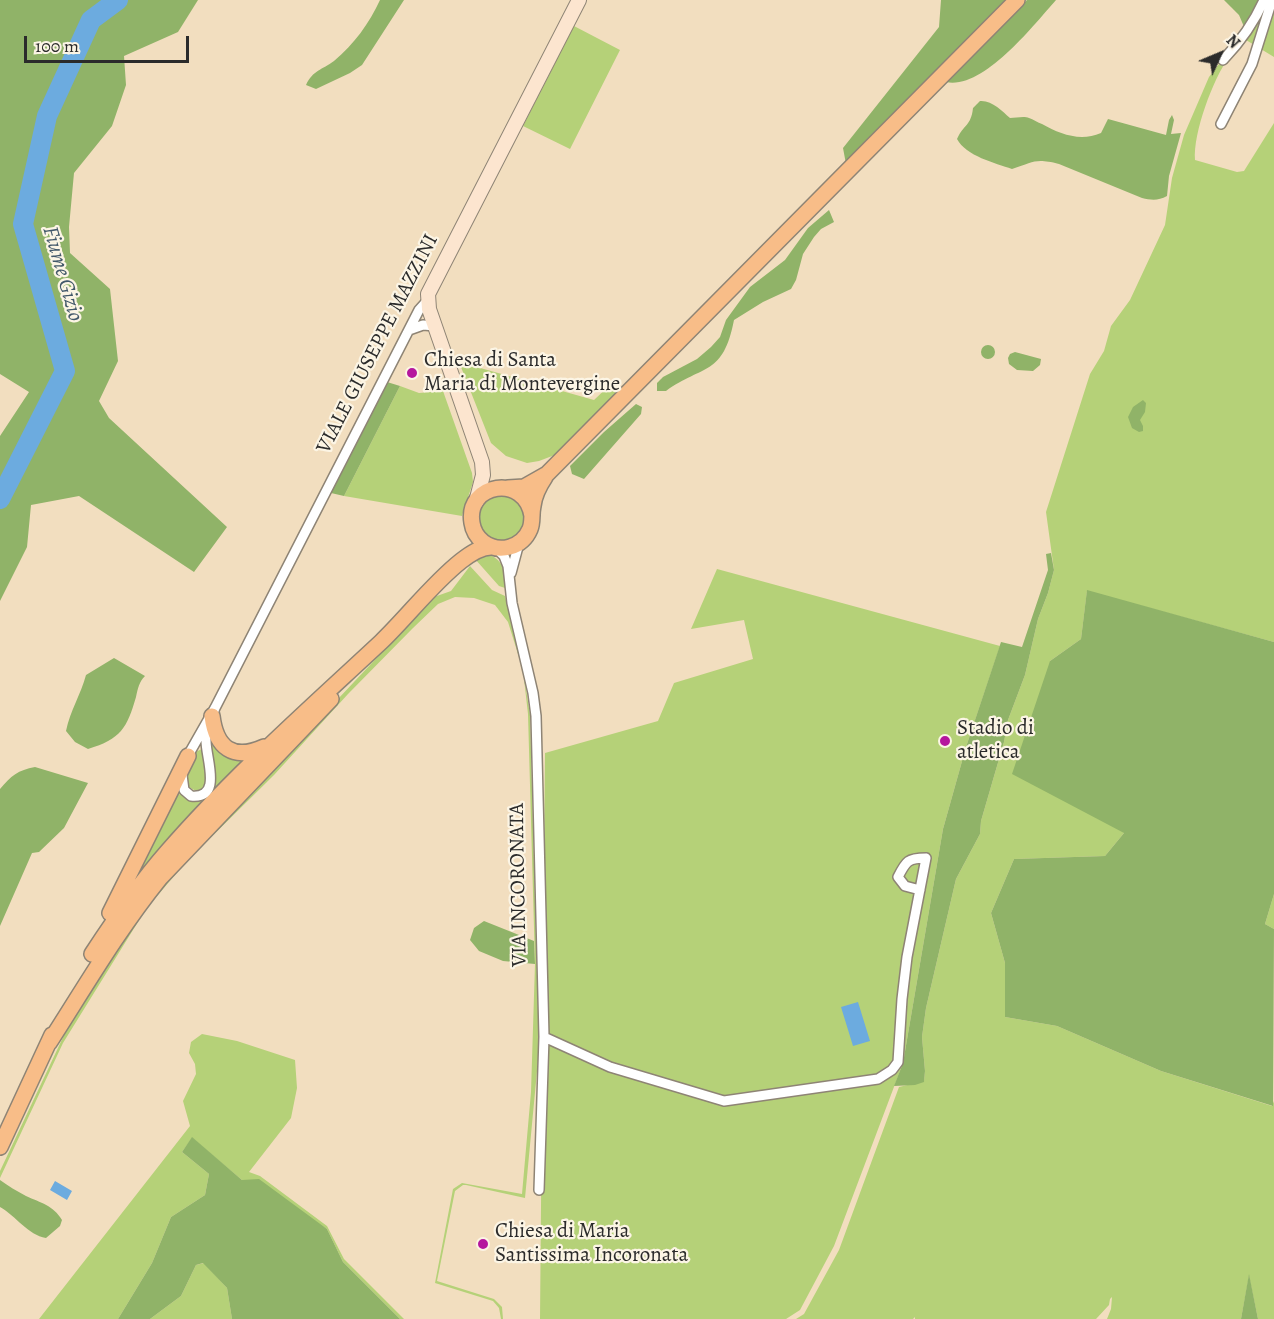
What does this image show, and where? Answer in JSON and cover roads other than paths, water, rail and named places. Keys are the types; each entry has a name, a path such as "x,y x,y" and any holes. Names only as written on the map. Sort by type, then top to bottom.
{"main road":[{"name":"VIALE GIUSEPPE MAZZINI","path":"428,300 430,289 579,0"},
{"path":"476,502 488,491 524,487 547,474 1017,0"},
{"path":"428,300 482,462 494,480 525,498 532,516"},
{"path":"461,561 472,537 472,514 483,475 482,462"},
{"path":"92,954 127,902 167,852 272,743 382,641 461,561 482,548 508,547 519,543 530,529 534,499 547,474"},
{"path":"473,527 479,538 495,547"},
{"path":"0,1147 49,1043 89,978 138,906 160,878 307,726 382,641"},
{"path":"213,712 216,735 229,750 248,753 272,743"},
{"path":"49,1043 58,1016 92,954 188,756"}],"street":[{"path":"1223,60 1240,42 1264,0"},
{"path":"1221,124 1252,64 1272,0"},
{"name":"VIALE GIUSEPPE MAZZINI","path":"213,712 206,741 211,784 200,796 188,795 182,786 182,769 188,756 213,712 407,332 422,305 428,300"},
{"path":"407,332 418,326 435,326"},
{"name":"VIA INCORONATA","path":"510,581 513,560 519,543"},
{"name":"VIA INCORONATA","path":"495,547 506,561 512,603 533,693 536,716 544,1036 539,1190"},
{"path":"544,1036 610,1067 723,1101 878,1078 892,1070 898,1062 904,978 920,890"}],"water":[{"path":"858,1002 870,1041 853,1046 841,1007"},
{"path":"55,1181 72,1191 67,1200 50,1190"}],"waterway":[{"name":"Fiume Gizio","path":"0,499 65,371 23,224 47,116 91,20 118,0"}],"place":[{"name":"Chiesa di Santa Maria di Montevergine","path":"412,373"},
{"name":"Stadio di atletica","path":"945,741"},
{"name":"Chiesa di Maria Santissima Incoronata","path":"483,1244"}]}
